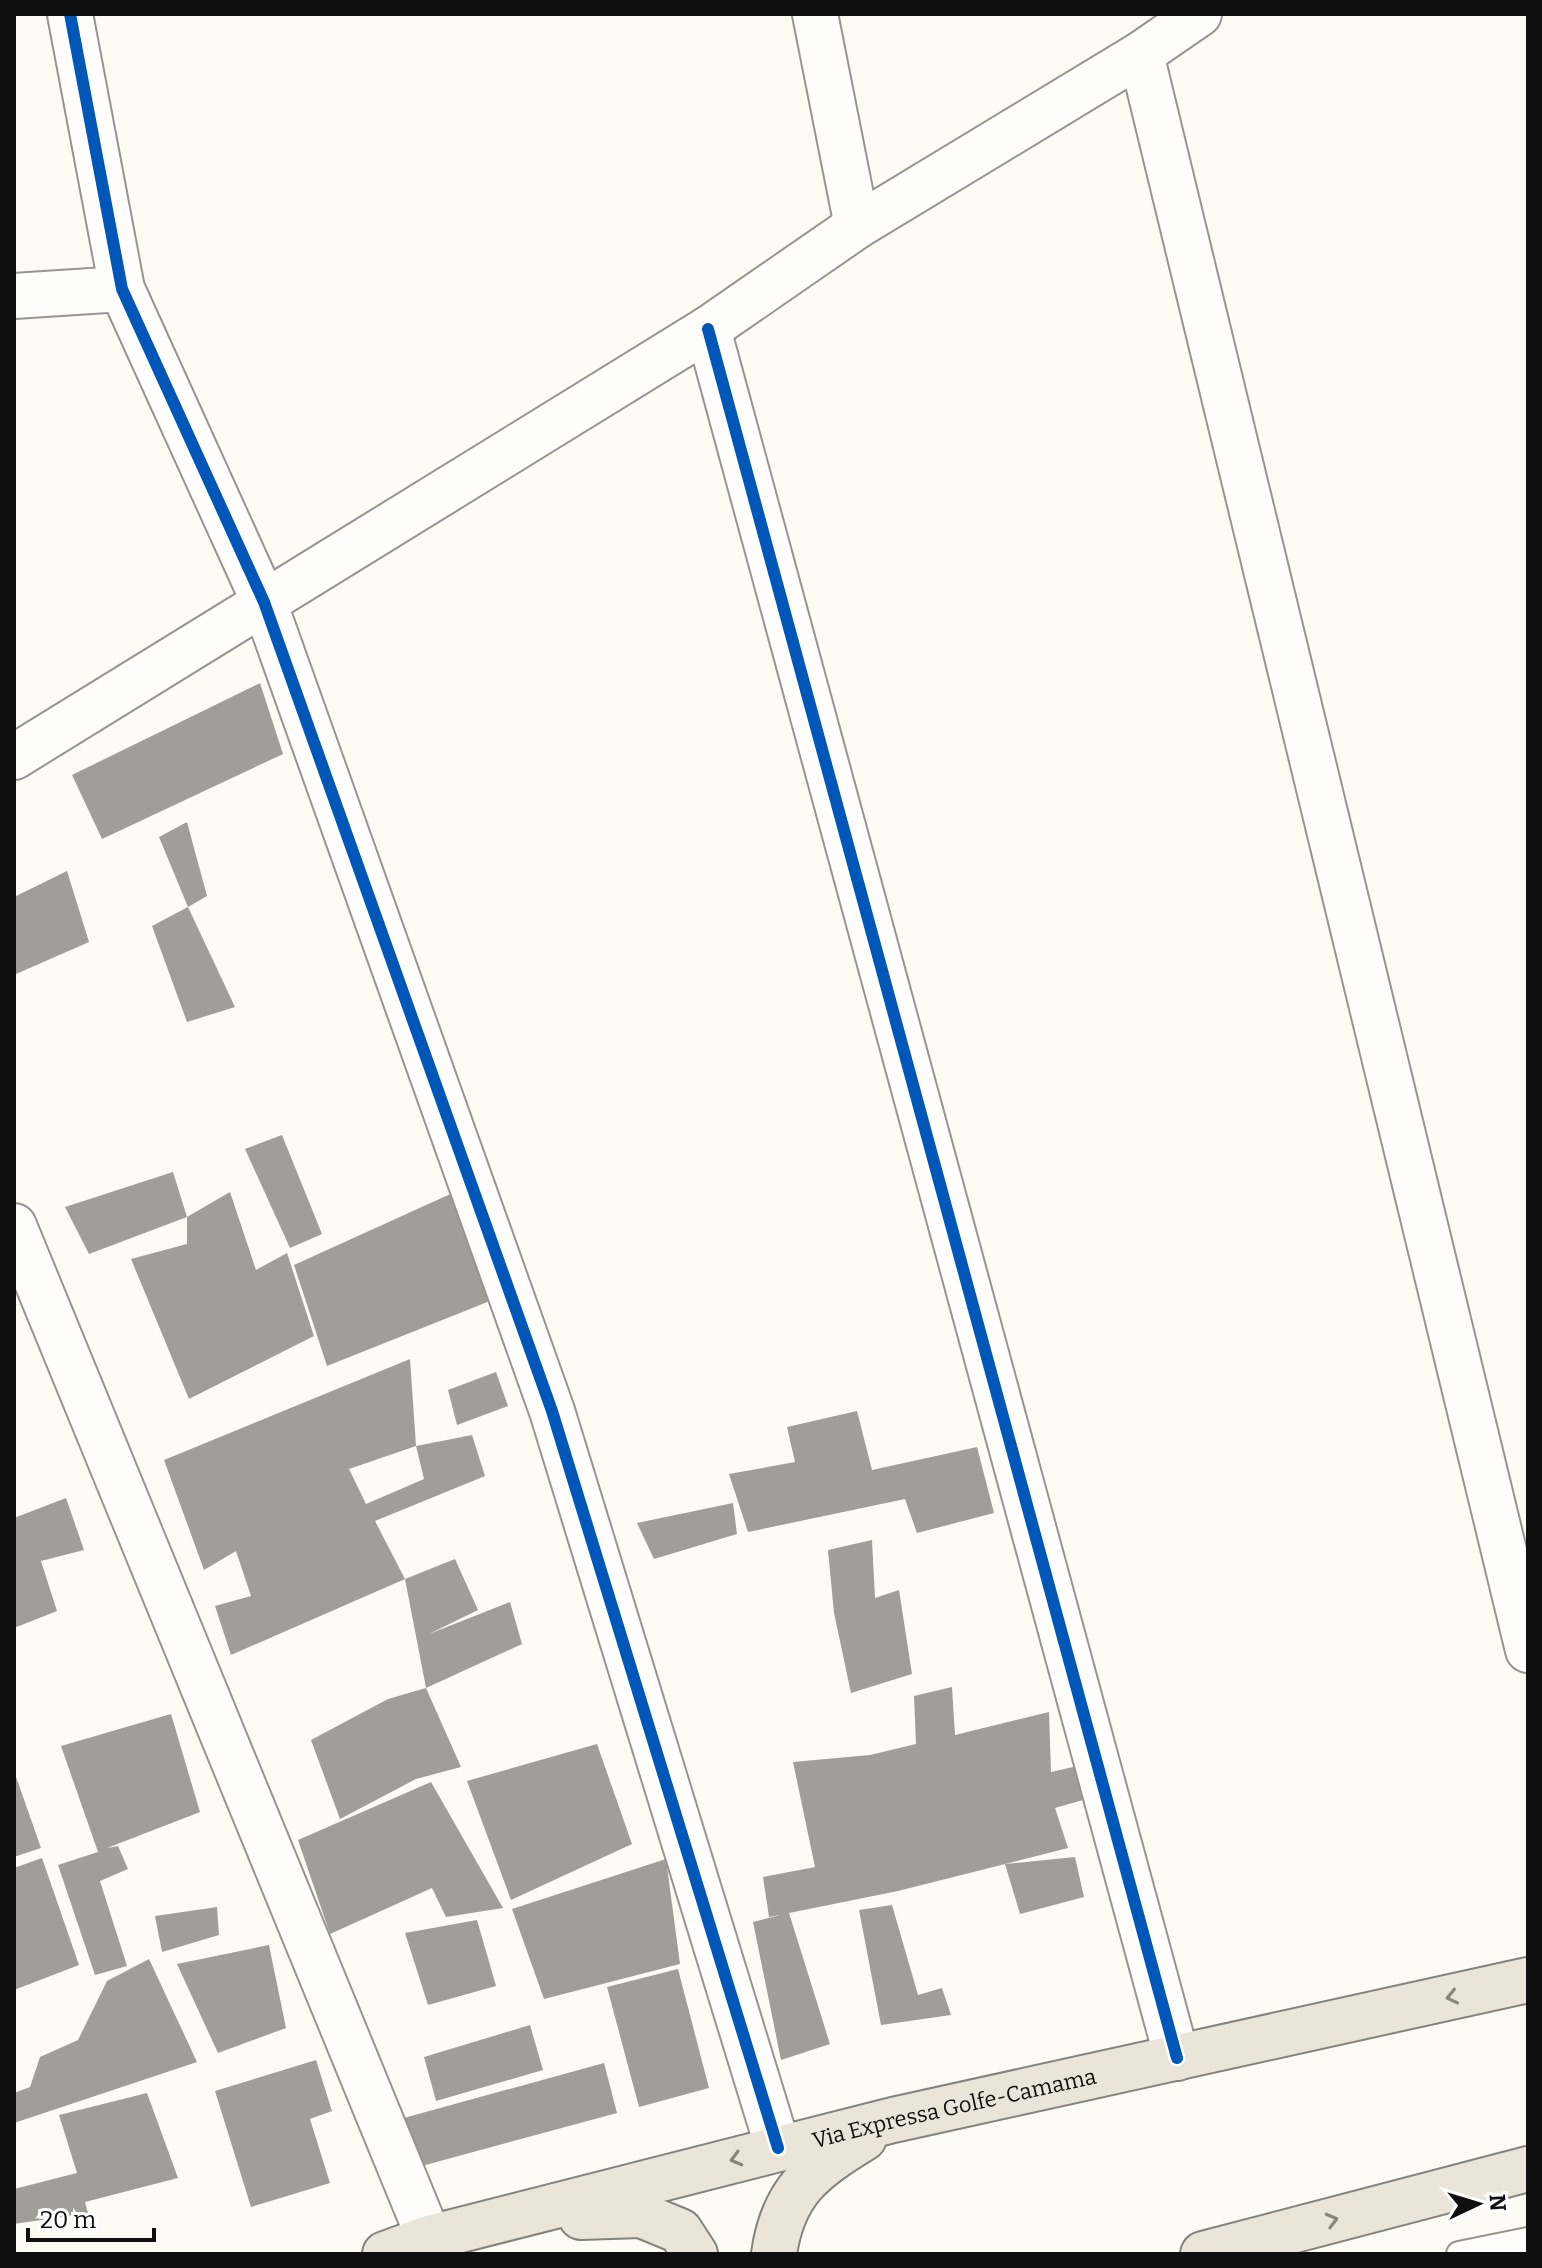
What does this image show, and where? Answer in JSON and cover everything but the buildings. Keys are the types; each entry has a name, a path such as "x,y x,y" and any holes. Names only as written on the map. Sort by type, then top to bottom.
{"highway":[{"name":"Via Expressa Golfe-Camama","path":"385,2254 893,2120 1528,1980"},
{"path":"774,2254 778,2222 799,2184 830,2159 893,2120"},
{"path":"1203,2254 1277,2244 1528,2169"},
{"path":"416,2246 596,2214 641,2215 680,2231 695,2254"}],"street":[{"path":"815,14 857,226"},
{"path":"14,757 708,329 857,226 1141,54 1199,14"},
{"path":"73,15 122,289 264,602 552,1411 778,2148"},
{"path":"1141,54 1528,1650"},
{"path":"14,296 122,289"},
{"path":"708,329 1177,2058"},
{"path":"14,1226 416,2246"}],"lane":[{"path":"1459,2254 1528,2240"}],"cycle path":[{"path":"70,14 122,289 264,602 552,1411 778,2148"},
{"path":"708,329 1177,2058"}]}
